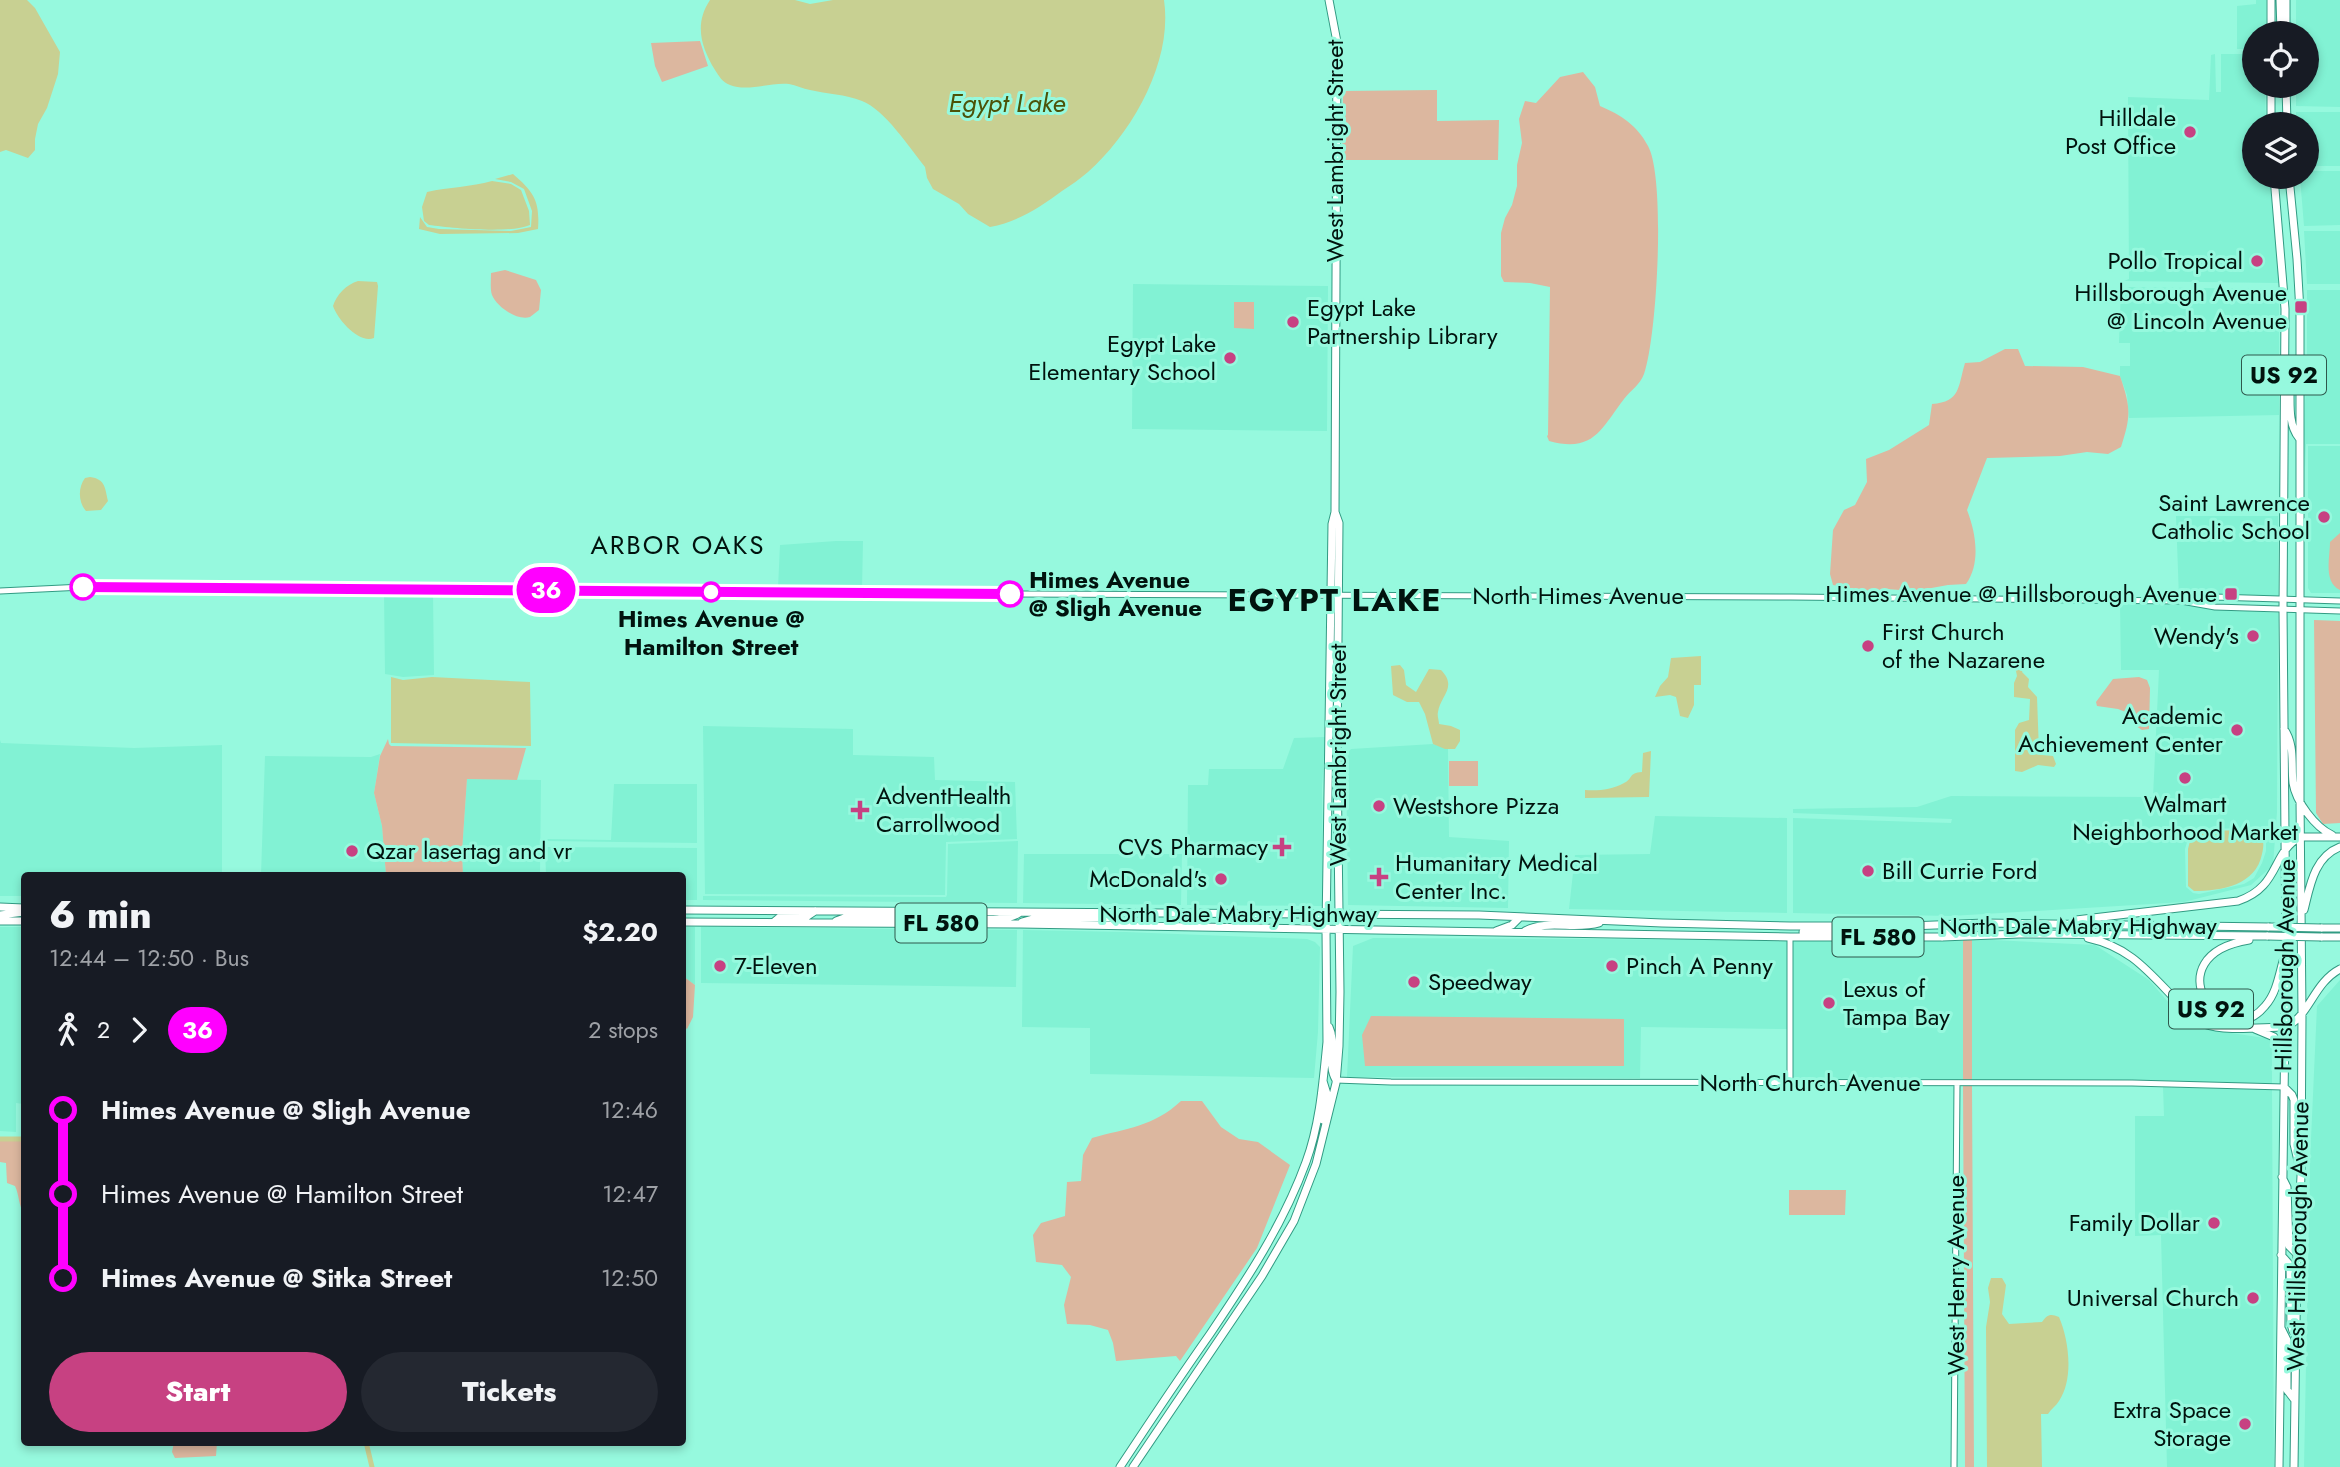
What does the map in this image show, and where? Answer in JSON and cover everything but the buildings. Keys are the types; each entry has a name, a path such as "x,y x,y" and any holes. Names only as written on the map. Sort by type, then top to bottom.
{"main road":[{"name":"West Lambright Street","path":"1327,1023 1332,524 1335,512 1337,42 1329,0"},
{"path":"2271,0 2271,21"},
{"path":"2280,0 2281,21"},
{"path":"2286,0 2286,21"},
{"name":"US 92","path":"2275,189 2283,277 2284,354"},
{"name":"US 92","path":"2290,189 2299,287 2300,600"},
{"path":"2284,354 2291,374 2292,423 2300,440"},
{"name":"Hillsborough Avenue","path":"2279,1467 2286,950 2284,354"},
{"name":"West Lambright Street","path":"1335,512 1339,523 1337,755 1340,992 1336,1080"},
{"name":"Hillsborough Avenue","path":"2300,600 2300,837"},
{"path":"2284,729 2291,741 2294,788 2316,826 2338,837"},
{"path":"2044,924 2238,901 2248,898 2264,885 2274,873 2286,848 2300,837 2338,837"},
{"name":"West Hillsborough Avenue","path":"2294,1467 2297,1254 2301,1175 2300,837"},
{"path":"2301,921 2320,862 2327,854 2340,847"},
{"path":"0,907 21,910"},
{"name":"North Dale Mabry Highway","path":"686,910 1338,914 1790,926 1983,923 2338,927"},
{"path":"0,915 21,911"},
{"path":"774,922 780,917 806,917 815,911"},
{"path":"833,922 847,917 922,918 935,912"},
{"path":"926,923 947,918 1005,919 1020,912"},
{"path":"1020,923 1036,918 1112,918 1124,913"},
{"path":"1488,933 1512,925 1519,918"},
{"path":"0,921 21,921"},
{"path":"1522,933 1534,926 1586,927 1606,921"},
{"name":"North Dale Mabry Highway","path":"686,922 1020,923 1790,937 1942,937 1994,934 2340,937"},
{"path":"1639,934 1653,930 1662,923"},
{"path":"1942,937 1945,933 1983,923"},
{"path":"1691,935 1699,929 1713,925"},
{"path":"1790,937 1798,932 1833,931 1850,925"},
{"path":"1762,936 1782,932 1790,926"},
{"path":"1851,937 1867,933 1903,932 1910,926"},
{"name":"FL 580","path":"2067,935 2103,941 2127,952 2200,1022 2214,1026 2251,1027"},
{"name":"US 92","path":"2268,936 2240,941 2220,949 2205,962 2201,971 2201,993 2213,1012 2233,1020 2244,1019 2264,1008 2277,984 2286,950"},
{"path":"2251,1027 2285,1027 2291,1024 2302,1014 2323,981 2340,968"},
{"path":"1133,1467 1262,1276 1294,1221 1316,1164 1336,1080 1331,1072 1333,1037 1327,1023"},
{"path":"1120,1467 1254,1270 1284,1216 1307,1161 1316,1123 1323,1080 1327,1023"},
{"path":"2251,1027 2274,1037 2284,1055"},
{"path":"1323,1080 1327,1094 1323,1138"},
{"path":"2284,1087 2294,1100 2294,1144 2301,1175"},
{"path":"2282,1176 2287,1187 2289,1246 2297,1254"},
{"path":"2281,1255 2290,1265 2291,1325 2295,1339"},
{"path":"2280,1327 2287,1340 2287,1391 2295,1399"}],"street":[{"name":"North Himes Avenue","path":"0,591 155,587 1331,596 1777,596 2190,601 2214,597 2340,601"},
{"name":"North Himes Avenue","path":"2190,601 2215,607 2340,611"},
{"path":"1790,937 1790,1083"},
{"name":"North Church Avenue","path":"1336,1080 2119,1083 2284,1087"},
{"name":"West Henry Avenue","path":"1954,1467 1957,1083"}],"shaded area":[{"path":"2256,0 2266,0 2266,21 2242,21 2242,49 2237,49 2237,6 2256,4"},
{"path":"2296,0 2340,0 2340,107 2296,106 2296,98 2319,98 2319,21 2296,21"},
{"path":"700,41 708,66 662,82 655,66 651,43"},
{"path":"2215,54 2216,92 2221,92 2221,54 2242,54 2242,98 2265,98 2266,112 2242,112 2242,189 2270,189 2279,283 2124,281 2129,279 2128,97 2209,100 2211,55"},
{"path":"1583,72 1595,87 1600,106 1628,121 1648,146 1654,164 1657,190 1658,258 1653,328 1642,378 1595,436 1576,444 1564,444 1549,441 1547,436 1550,287 1504,282 1501,276 1501,233 1517,186 1517,165 1522,143 1519,119 1525,101 1536,103 1560,77"},
{"path":"1437,90 1437,121 1499,120 1498,160 1342,160 1343,91"},
{"path":"2319,112 2340,112 2340,166 2319,166"},
{"path":"2319,171 2340,171 2340,225 2304,226 2301,189 2319,189"},
{"path":"2304,231 2340,231 2340,284 2307,284"},
{"path":"505,270 536,280 541,290 539,310 530,317 519,317 508,312 492,295 491,273"},
{"name":"Egypt Lake Elementary School","path":"1133,284 1328,286 1327,431 1132,429"},
{"path":"2121,287 2279,289 2279,415 2129,418 2127,395 2120,376 2120,366 2130,366 2130,343 2119,343"},
{"path":"2307,290 2340,290 2340,444 2306,444 2305,468 2304,431"},
{"path":"1234,302 1254,302 1254,329 1234,328"},
{"path":"2005,349 2018,349 2025,366 2083,367 2120,376 2128,412 2121,447 2108,454 2087,452 2060,456 1987,458 1967,510 1976,548 1974,567 1966,584 1915,591 1886,589 1867,592 1833,585 1830,574 1833,530 1844,510 1855,505 1867,482 1866,459 1889,450 1929,425 1932,404 1941,403 1953,396 1959,386 1965,363 1980,362"},
{"name":"Saint Lawrence Catholic School","path":"2308,446 2340,446 2340,593 2311,593 2308,588"},
{"path":"2176,516 2278,516 2278,596 2214,594 2179,598"},
{"path":"2340,533 2340,590 2331,581 2329,569 2330,542"},
{"path":"863,541 862,589 778,588 780,545"},
{"path":"384,592 433,592 434,675 403,677 385,674"},
{"path":"2120,603 2191,604 2215,609 2278,613 2277,812 2273,865 2251,885 2184,902 1951,916 1793,913 1793,818 1951,823 1952,819 1793,813 1793,809 1917,807 1951,796 2153,797 2159,670 2121,670","holes":["2253,828 2261,831 2266,838 2266,851 2254,878 2244,884 2199,894 2186,887 2185,849 2190,832 2199,829"]},
{"path":"2314,620 2340,621 2340,823 2323,824 2316,813"},
{"path":"2139,677 2147,680 2150,688 2149,729 2142,730 2133,724 2128,713 2097,706 2096,702 2113,679"},
{"name":"AdventHealth Carrollwood","path":"703,726 853,729 853,755 934,757 935,780 1015,782 1017,839 946,842 945,895 705,894"},
{"path":"1325,737 1322,789 1323,906 1187,905 1188,785 1208,785 1209,769 1283,769 1294,738"},
{"path":"388,739 391,746 526,748 517,780 467,779 463,872 386,872 382,826 374,793 380,756"},
{"path":"0,740 1,743 134,748 222,745 222,872 21,872 21,896 0,896"},
{"path":"1433,744 1448,749 1449,837 1509,841 1508,908 1348,905 1346,755 1351,749"},
{"path":"380,754 374,793 382,826 386,872 261,872 265,756 371,757"},
{"path":"1449,761 1478,761 1478,786 1449,786"},
{"path":"467,779 541,780 540,872 463,872"},
{"path":"614,784 697,784 697,843 545,841 611,840"},
{"path":"1655,816 1787,818 1787,913 1569,909 1575,855 1650,854"},
{"path":"1018,841 1017,903 703,900 703,896 946,897 948,844"},
{"path":"545,847 697,848 697,900 686,900 686,872 546,872"},
{"path":"1024,854 1182,854 1181,905 1023,903"},
{"path":"0,927 21,927 21,1104 16,1103 16,1132 0,1131"},
{"path":"686,927 695,927 695,985 686,978"},
{"path":"701,927 1017,930 1016,987 701,983"},
{"path":"1023,930 1307,939 1315,942 1320,947 1314,1078 1090,1074 1090,1028 1022,1027"},
{"path":"1373,938 1787,940 1787,1029 1641,1027 1640,1078 1347,1077 1353,946"},
{"path":"1963,939 1972,939 1972,1080 1963,1080"},
{"path":"1972,939 2095,945 2149,980 2190,1027 2272,1039 2272,1084 1972,1080"},
{"path":"1793,940 1963,941 1963,1080 1793,1080"},
{"path":"686,978 695,985 693,1017 687,1029"},
{"path":"2340,980 2340,1467 2304,1467 2310,1161 2317,1006"},
{"path":"1371,1016 1624,1019 1624,1066 1365,1066 1362,1035"},
{"path":"1963,1086 1972,1086 1974,1467 1965,1467"},
{"path":"2163,1087 2272,1090 2274,1467 2167,1467 2161,1235 2135,1236 2135,1116 2164,1116"},
{"path":"1181,1101 1202,1101 1221,1127 1239,1139 1258,1142 1290,1165 1257,1248 1180,1361 1176,1356 1116,1361 1108,1330 1090,1325 1067,1324 1064,1305 1071,1277 1062,1265 1036,1262 1033,1235 1041,1223 1065,1216 1067,1182 1081,1181 1083,1155 1092,1138 1150,1121 1171,1110"},
{"path":"0,1139 21,1139 21,1208 15,1186 7,1183 6,1163 0,1162"},
{"path":"1789,1190 1846,1190 1845,1215 1789,1215"},
{"path":"173,1446 217,1446 216,1456 175,1458"}],"water":[{"path":"0,0 27,0 35,8 60,52 58,74 47,108 38,124 35,150 28,158 6,150 0,152"},
{"name":"Egypt Lake","path":"710,0 795,0 810,4 833,0 1164,0 1165,23 1156,71 1146,94 1134,116 1105,156 1082,177 1037,208 1010,222 990,227 933,189 925,167 896,130 879,112 862,101 789,84 744,88 725,82 710,61 701,35 702,18"},
{"path":"513,174 526,186 537,204 538,229 518,233 440,234 419,229 420,217 427,227 439,229 511,231 531,227 532,211 524,189 511,182 495,179"},
{"path":"492,181 511,184 521,190 529,211 530,225 480,230 429,225 424,221 422,207 427,192"},
{"path":"358,281 377,282 374,338 362,338 356,334 339,318 333,306 342,291"},
{"path":"90,477 102,482 105,489 108,501 101,510 86,511 81,503 81,486 85,478"},
{"path":"1701,656 1701,685 1694,685 1694,705 1688,718 1680,716 1676,697 1655,697 1668,677 1671,658"},
{"path":"2014,658 2025,663 2022,672 2029,679 2028,687 2037,697 2039,752 2053,756 2056,764 2054,767 2038,765 2022,772 2015,771 2015,730 2019,723 2029,720 2030,699 2014,697 2017,676 2011,667"},
{"path":"1400,665 1404,670 1406,685 1416,692 1429,669 1441,670 1446,676 1448,687 1439,706 1438,717 1439,724 1460,730 1460,741 1455,749 1445,749 1433,744 1419,702 1407,702 1393,695 1391,666"},
{"path":"391,677 403,680 432,677 530,682 531,746 391,743"},
{"path":"1651,751 1649,797 1585,798 1585,790 1614,787 1642,772 1643,753"},
{"path":"2252,830 2260,832 2263,845 2259,864 2253,873 2236,884 2216,890 2194,891 2188,886 2188,849 2192,833"},
{"path":"1991,1278 2002,1278 2006,1285 2002,1314 2009,1324 2042,1322 2047,1316 2053,1315 2059,1317 2065,1337 2068,1371 2064,1392 2048,1414 2041,1414 2042,1467 1987,1467 1986,1327"}],"waterway":[{"path":"0,1139 21,1139"},
{"path":"367,1446 372,1467"}],"bus line":[{"name":"36","path":"83,587 1010,594"}],"place":[{"name":"Hilldale Post Office","path":"2190,132"},
{"name":"Pollo Tropical","path":"2257,261"},
{"name":"Hillsborough Avenue @ Lincoln Avenue","path":"2301,307"},
{"name":"Egypt Lake Partnership Library","path":"1293,322"},
{"name":"Egypt Lake Elementary School","path":"1230,358"},
{"name":"Saint Lawrence Catholic School","path":"2324,517"},
{"name":"Himes Avenue @ Hamilton Street","path":"711,592"},
{"name":"Himes Avenue @ Sligh Avenue","path":"1010,594"},
{"name":"Himes Avenue @ Hillsborough Avenue","path":"2231,594"},
{"name":"Wendy's","path":"2253,636"},
{"name":"First Church of the Nazarene","path":"1868,646"},
{"name":"Academic Achievement Center","path":"2237,730"},
{"name":"Walmart Neighborhood Market","path":"2185,778"},
{"name":"Westshore Pizza","path":"1379,806"},
{"name":"AdventHealth Carrollwood","path":"860,810"},
{"name":"CVS Pharmacy","path":"1282,847"},
{"name":"Qzar lasertag and vr","path":"352,851"},
{"name":"Bill Currie Ford","path":"1868,871"},
{"name":"Humanitary Medical Center Inc.","path":"1379,877"},
{"name":"McDonald's","path":"1221,879"},
{"name":"7-Eleven","path":"720,966"},
{"name":"Pinch A Penny","path":"1612,966"},
{"name":"Speedway","path":"1414,982"},
{"name":"Lexus of Tampa Bay","path":"1829,1003"},
{"name":"Family Dollar","path":"2214,1223"},
{"name":"Universal Church","path":"2253,1298"},
{"name":"Extra Space Storage","path":"2245,1424"}],"district":[{"name":"ARBOR OAKS","path":"678,545"},
{"name":"EGYPT LAKE","path":"1335,600"}]}
